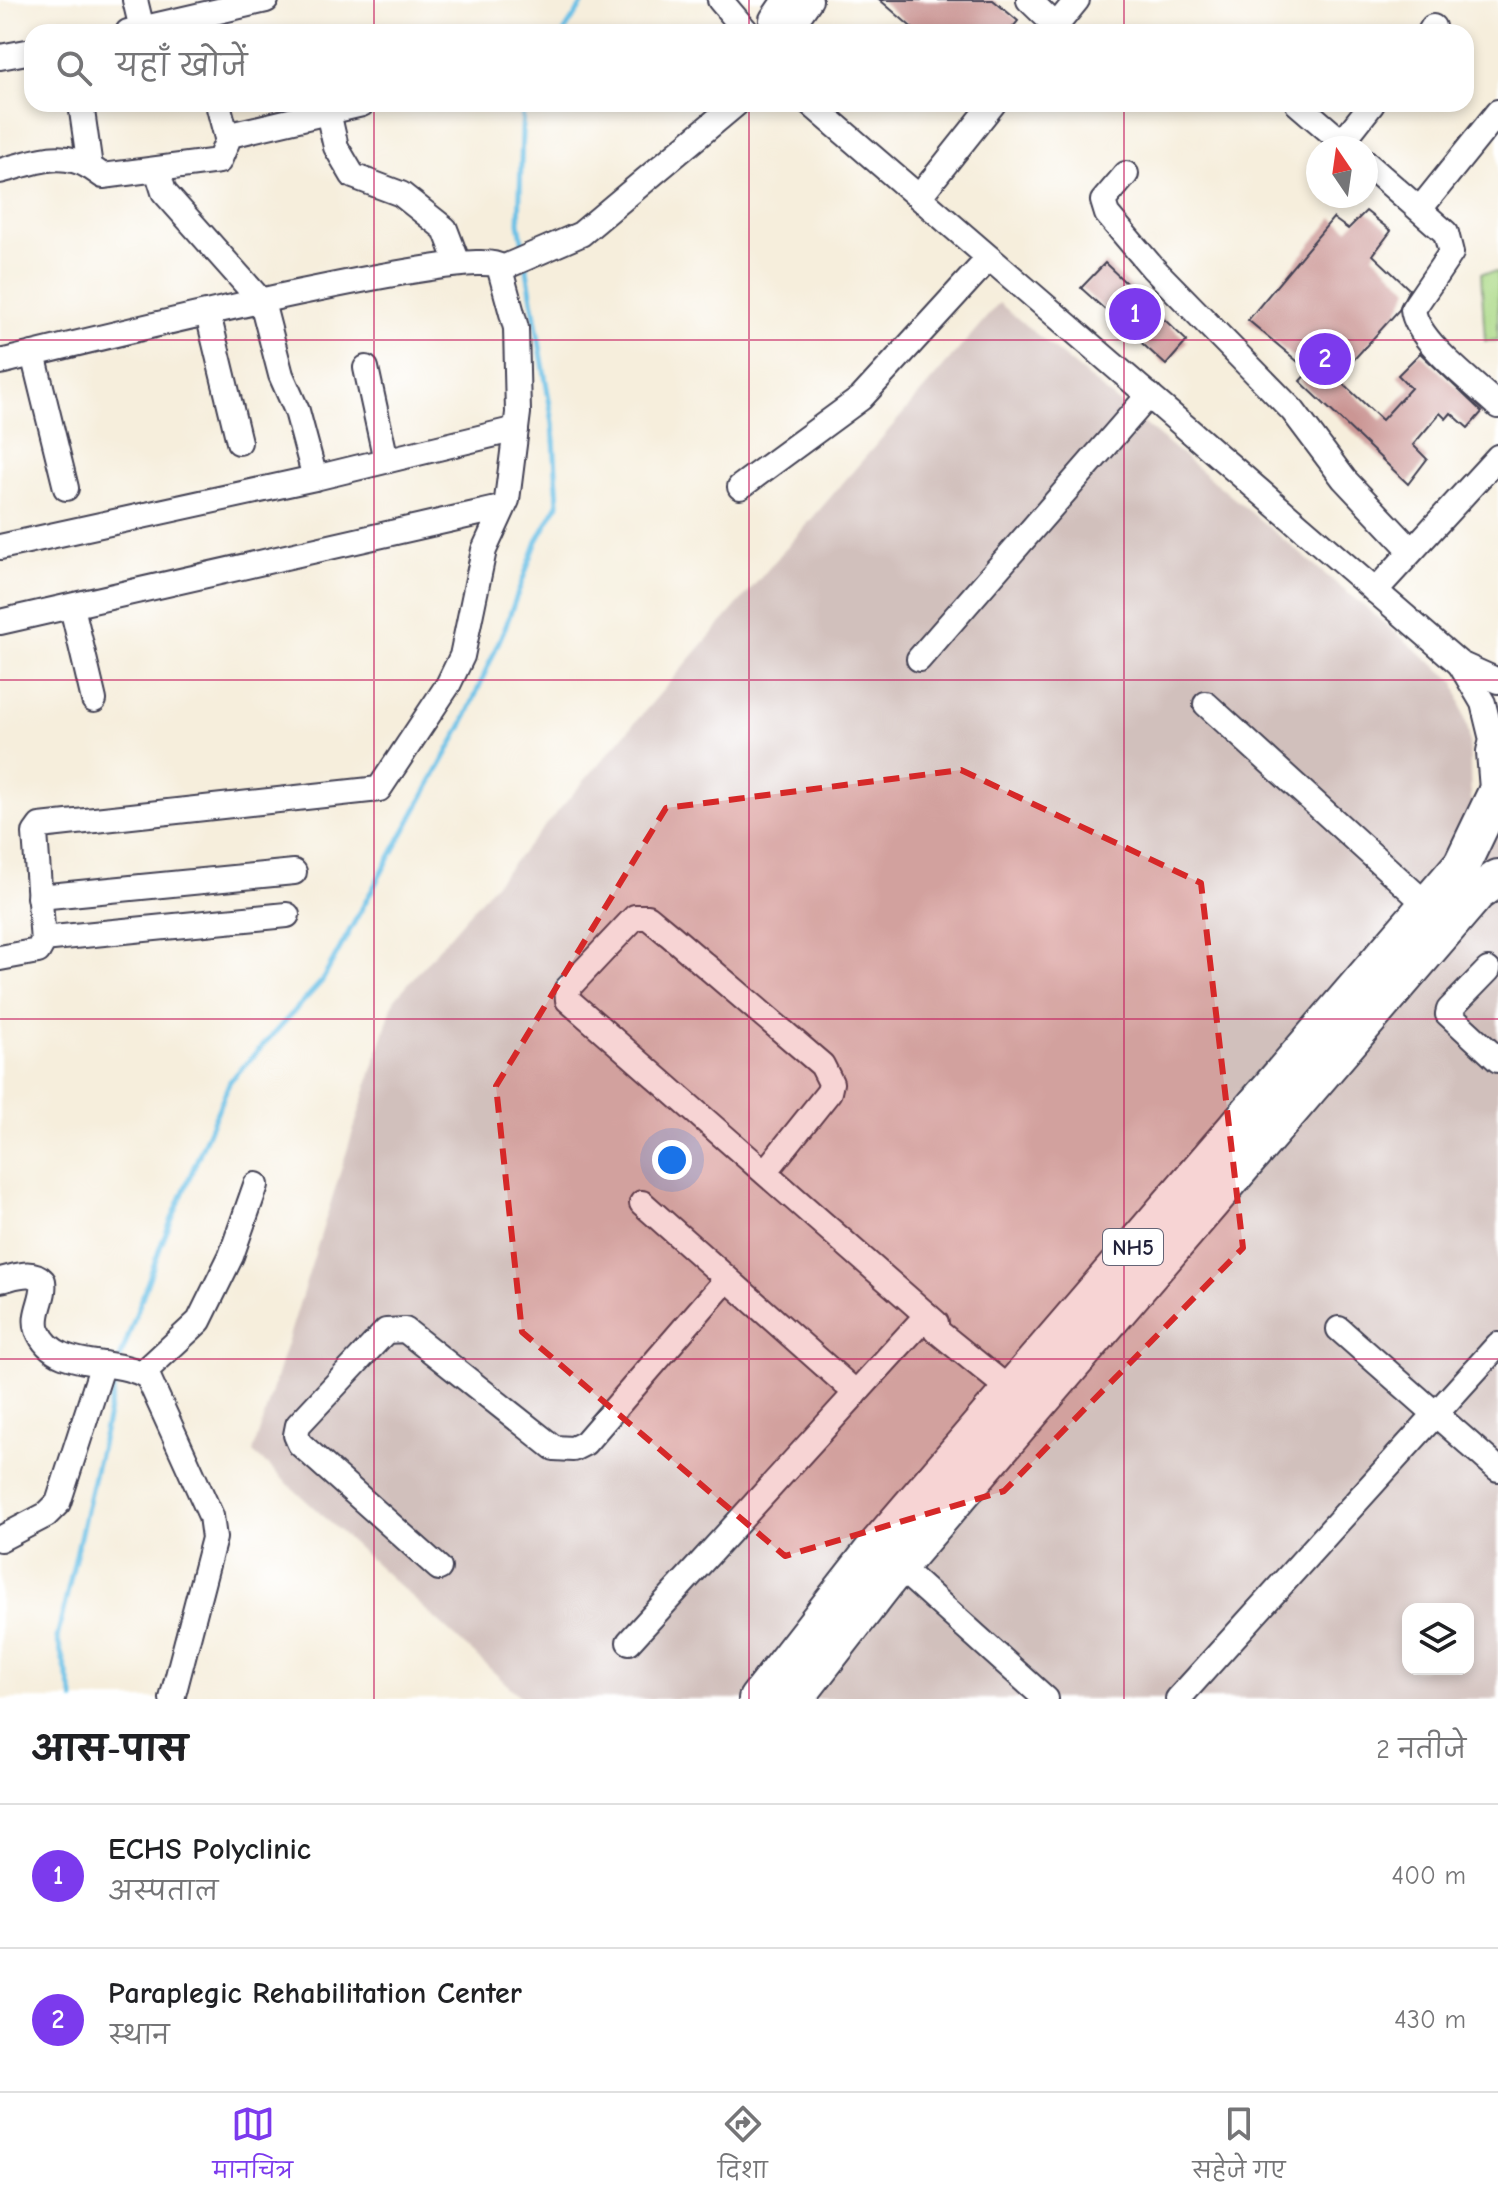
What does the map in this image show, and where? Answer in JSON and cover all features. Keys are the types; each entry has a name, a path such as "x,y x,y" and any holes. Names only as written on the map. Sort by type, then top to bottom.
{"highway":[{"name":"NH5","path":"795,1699 887,1556 1015,1384 1462,864 1498,789 1496,746"},
{"name":"NH5","path":"757,1699 1477,893 1498,878"}],"street":[{"path":"135,0 135,24"},
{"path":"165,24 266,0"},
{"path":"720,0 740,24"},
{"path":"773,24 772,19 785,0"},
{"path":"793,24 810,0"},
{"path":"1029,0 1050,24"},
{"path":"1058,24 1077,0"},
{"path":"0,57 24,52"},
{"path":"82,112 90,167"},
{"path":"0,171 57,157 69,157 103,176 219,161 223,157 227,138 220,112"},
{"path":"227,138 328,112 336,147 353,176 401,194 445,229 458,263"},
{"path":"0,362 262,302 458,263 516,263 581,234 726,112"},
{"path":"820,112 1460,664 1498,681"},
{"path":"919,197 987,112"},
{"path":"1307,112 1335,136"},
{"path":"1351,136 1367,112"},
{"path":"1420,209 1498,112"},
{"path":"157,170 164,192 262,302 281,375 297,411 315,478"},
{"path":"1378,173 1446,233 1451,253 1413,309 1414,320 1425,337 1498,406"},
{"path":"1126,174 1103,201 1107,214 1152,267 1293,411 1344,479 1411,550"},
{"path":"740,487 861,398 989,258"},
{"path":"0,958 38,951 43,939 35,833 40,826 379,789 448,685 462,656 484,550 507,500 516,429 516,263"},
{"path":"208,314 225,373 239,442"},
{"path":"33,354 66,488"},
{"path":"366,368 386,460"},
{"path":"919,659 1149,395"},
{"path":"0,547 315,478 516,429"},
{"path":"1375,591 1498,457"},
{"path":"0,622 501,508"},
{"path":"72,607 94,700"},
{"path":"1460,664 1483,703 1496,746"},
{"path":"1206,704 1427,905"},
{"path":"39,897 294,872"},
{"path":"43,939 287,915"},
{"path":"765,1172 829,1092 828,1074 822,1065 648,917 635,917 567,989 566,996 931,1319 942,1335 1015,1384"},
{"path":"1488,970 1448,1014 1498,1060"},
{"path":"143,1373 199,1321 231,1256 256,1185"},
{"path":"642,1203 856,1393"},
{"path":"0,1280 38,1275 45,1290 36,1316 38,1332 56,1352 143,1373 153,1383 214,1529 172,1699"},
{"path":"439,1568 300,1444 296,1435 298,1425 386,1331 405,1330 554,1448 573,1449 585,1443 727,1279"},
{"path":"629,1642 856,1393 931,1319"},
{"path":"1339,1329 1433,1415 1498,1469"},
{"path":"1178,1699 1498,1345"},
{"path":"0,1539 46,1515 58,1503 103,1364"},
{"path":"887,1556 1046,1699"}],"highlighted area":[{"path":"961,770 1201,883 1243,1248 1004,1491 785,1556 522,1332 496,1086 666,808"}],"shaded area":[{"path":"999,303 1455,682 1469,734 1471,799 1498,824 1498,1699 523,1699 253,1452 394,1000"}],"green space":[{"path":"1498,272 1498,340 1485,341 1481,273"}],"building":[{"path":"880,0 993,0 1018,21 1016,24 908,24"},
{"path":"1366,211 1391,231 1373,255 1409,289 1398,311 1337,378 1382,420 1411,388 1398,375 1420,353 1482,412 1468,428 1451,413 1446,419 1440,413 1413,445 1427,459 1408,484 1300,381 1309,371 1248,320 1333,218 1348,229"},
{"path":"1105,263 1187,341 1166,365 1081,288"}],"waterway":[{"path":"569,24 585,0"},
{"path":"523,112 519,223 524,251"},
{"path":"120,1359 161,1245 230,1081 322,981 462,726 506,625 537,541 558,504 553,423 526,264"},
{"path":"74,1699 57,1638 116,1379"}],"place":[{"name":"ECHS Polyclinic","path":"1135,314"},
{"name":"Paraplegic Rehabilitation Center","path":"1325,359"}]}
